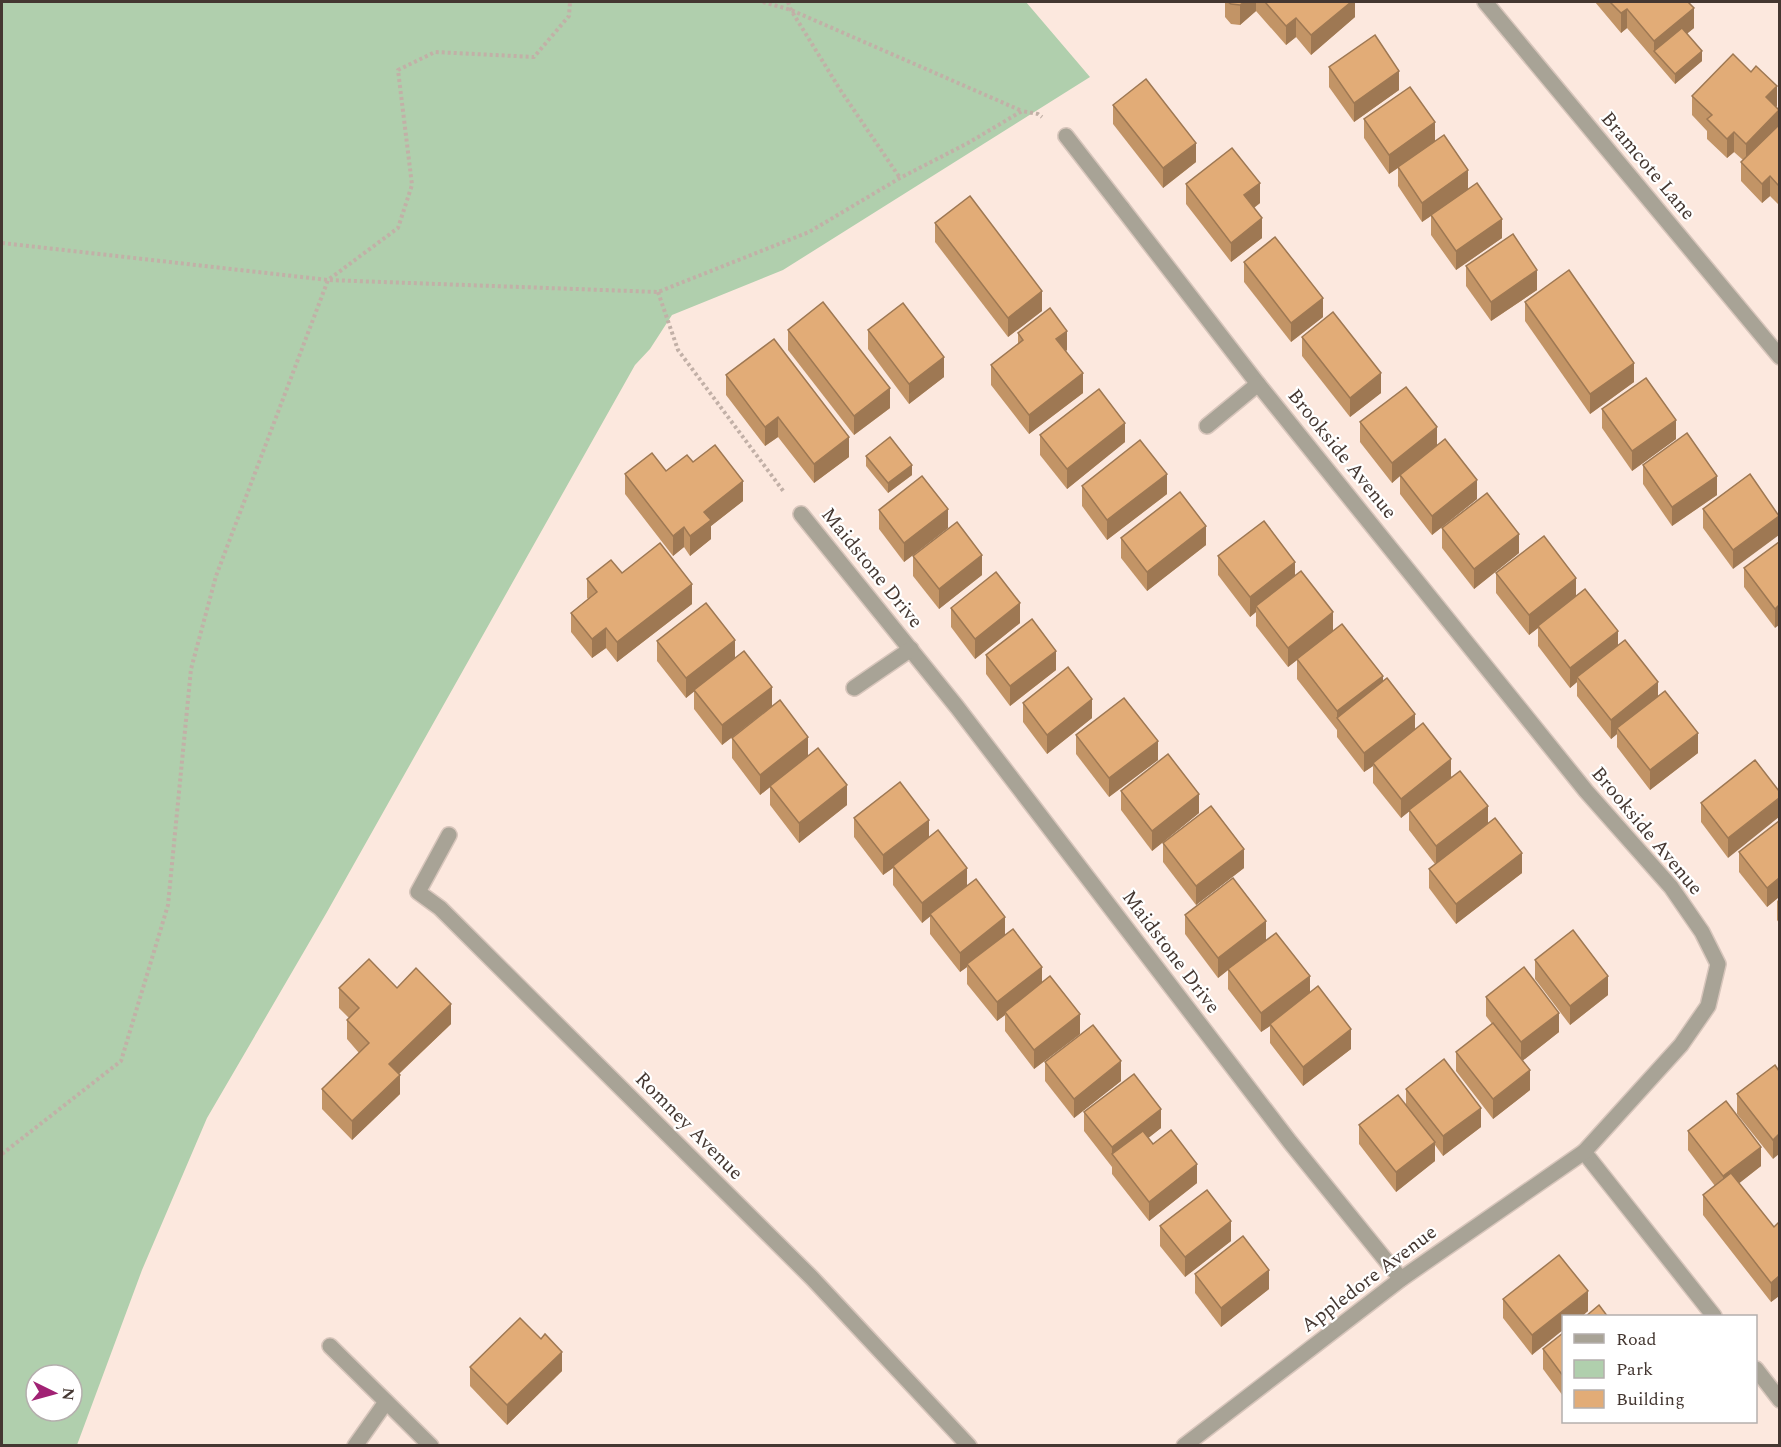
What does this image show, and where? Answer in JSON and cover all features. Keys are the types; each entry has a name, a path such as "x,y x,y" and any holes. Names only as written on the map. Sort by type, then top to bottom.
{"street":[{"name":"Bramcote Lane","path":"1485,2 1779,357"},
{"name":"Brookside Avenue","path":"1066,136 1258,384 1586,790 1671,887 1702,932 1718,964 1708,1006 1681,1045 1584,1152"},
{"name":"Brookside Avenue","path":"1207,426 1258,384"},
{"name":"Maidstone Drive","path":"801,514 911,649 1283,1133 1401,1279"},
{"name":"Maidstone Drive","path":"854,688 911,649"},
{"name":"Romney Avenue","path":"449,835 418,892 440,908 812,1278 969,1446"},
{"name":"Appledore Avenue","path":"1184,1446 1401,1279 1584,1152"},
{"path":"1584,1152 1712,1315"},
{"path":"330,1346 431,1446"},
{"path":"1757,1372 1779,1400"},
{"path":"355,1446 386,1402"}],"path":[{"path":"2,1154 121,1061 168,905 191,669 216,576 328,280 398,228 412,184 398,70 435,52 534,57 569,16 570,2"},
{"path":"763,2 791,10 1022,111 1038,114 1066,136"},
{"path":"788,2 841,91 900,178"},
{"path":"2,243 328,280 658,292 809,232 900,178 968,144 1022,111"},
{"path":"658,292 678,350 801,514"}],"green space":[{"path":"2,2 1026,2 1090,77 783,270 672,315 650,349 635,365 327,912 207,1118 142,1270 77,1445 2,1445"}],"building":[{"path":"1228,2 1244,2 1240,5"},
{"path":"1265,2 1351,2 1311,35 1296,18 1286,26"},
{"path":"1610,2 1688,2 1694,8 1654,41 1627,9 1621,13"},
{"path":"1682,28 1702,51 1675,74 1654,51"},
{"path":"1375,35 1399,71 1354,103 1329,67"},
{"path":"1733,54 1751,72 1756,66 1777,86 1766,97 1779,110 1746,144 1734,132 1727,139 1707,119 1712,115 1692,96"},
{"path":"1146,79 1196,143 1163,168 1113,105"},
{"path":"1410,87 1435,122 1389,155 1364,119"},
{"path":"1779,125 1779,186 1770,176 1762,184 1741,162"},
{"path":"1444,135 1468,170 1422,203 1398,167"},
{"path":"1232,148 1260,183 1244,195 1262,218 1231,243 1186,184"},
{"path":"1477,183 1502,219 1456,251 1431,215"},
{"path":"970,196 1042,291 1008,318 935,223"},
{"path":"1513,234 1537,270 1491,302 1466,266"},
{"path":"1275,237 1323,298 1291,323 1244,262"},
{"path":"1569,270 1634,363 1590,394 1525,302"},
{"path":"823,302 890,388 854,416 788,330"},
{"path":"903,303 944,357 909,384 868,330"},
{"path":"1050,308 1067,331 1056,339 1083,373 1029,415 991,365 1023,340 1018,333"},
{"path":"1333,312 1381,373 1350,398 1302,337"},
{"path":"774,339 849,437 814,464 778,417 765,427 726,375"},
{"path":"1646,378 1676,420 1632,451 1602,409"},
{"path":"1406,387 1437,427 1392,463 1360,422"},
{"path":"1099,389 1125,423 1067,469 1040,435"},
{"path":"1687,433 1717,476 1672,507 1643,465"},
{"path":"890,437 912,465 888,483 866,456"},
{"path":"1445,439 1477,480 1432,516 1400,475"},
{"path":"1140,440 1167,474 1107,520 1082,486"},
{"path":"715,445 743,481 704,512 711,520 690,536 684,527 673,536 625,474 652,453 666,471 687,455 693,462"},
{"path":"1750,474 1779,516 1733,550 1703,509"},
{"path":"922,476 948,509 904,543 879,510"},
{"path":"1180,492 1206,526 1147,572 1121,538"},
{"path":"1487,493 1519,534 1474,569 1442,528"},
{"path":"1264,521 1295,562 1250,597 1218,556"},
{"path":"957,522 982,555 939,589 913,556"},
{"path":"1544,536 1576,578 1529,615 1496,573"},
{"path":"1779,542 1779,605 1775,609 1744,568"},
{"path":"660,543 692,584 617,642 606,628 592,639 571,613 597,592 587,579 611,560 622,573"},
{"path":"1301,571 1333,612 1288,648 1256,606"},
{"path":"996,572 1020,603 975,639 951,608"},
{"path":"1585,589 1618,631 1570,668 1538,626"},
{"path":"706,603 735,640 686,678 657,641"},
{"path":"1032,619 1056,651 1010,686 986,655"},
{"path":"1342,624 1383,676 1337,711 1297,659"},
{"path":"1625,640 1658,682 1611,720 1577,677"},
{"path":"744,651 772,687 722,725 694,690"},
{"path":"1068,667 1092,699 1047,735 1023,703"},
{"path":"1387,678 1415,714 1364,753 1337,718"},
{"path":"1665,691 1698,733 1650,770 1617,728"},
{"path":"1124,698 1158,741 1109,778 1076,735"},
{"path":"780,700 808,737 760,775 732,738"},
{"path":"1423,723 1451,759 1401,799 1373,763"},
{"path":"818,748 847,785 799,823 770,786"},
{"path":"1168,754 1199,794 1152,831 1121,791"},
{"path":"1755,760 1779,791 1779,798 1728,838 1701,803"},
{"path":"1460,771 1488,806 1436,846 1409,810"},
{"path":"900,782 929,820 883,855 854,818"},
{"path":"1211,806 1244,849 1196,886 1163,843"},
{"path":"1495,818 1522,853 1456,904 1429,869"},
{"path":"1779,821 1779,878 1767,888 1739,852"},
{"path":"938,830 967,868 922,903 893,866"},
{"path":"1233,878 1266,921 1218,958 1185,915"},
{"path":"976,879 1005,917 960,953 930,914"},
{"path":"1013,929 1042,967 997,1002 967,964"},
{"path":"1573,930 1608,976 1570,1006 1535,960"},
{"path":"1276,933 1310,976 1261,1013 1228,969"},
{"path":"369,959 397,988 416,968 451,1004 389,1064 400,1075 352,1121 322,1089 369,1043 347,1020 359,1008 339,988"},
{"path":"1524,967 1559,1013 1521,1042 1486,997"},
{"path":"1050,976 1080,1014 1034,1050 1005,1012"},
{"path":"1318,986 1351,1029 1303,1067 1270,1024"},
{"path":"1493,1023 1530,1070 1493,1099 1456,1052"},
{"path":"1093,1025 1121,1061 1074,1099 1045,1062"},
{"path":"1444,1059 1481,1108 1443,1136 1406,1089"},
{"path":"1775,1065 1779,1071 1779,1134 1773,1140 1737,1094"},
{"path":"1134,1074 1161,1109 1112,1147 1084,1112"},
{"path":"1398,1095 1435,1142 1396,1172 1359,1125"},
{"path":"1726,1101 1761,1147 1723,1176 1688,1131"},
{"path":"1171,1130 1197,1164 1149,1202 1112,1154 1143,1131 1153,1144"},
{"path":"1731,1173 1774,1227 1779,1222 1779,1276 1771,1283 1703,1195"},
{"path":"1207,1190 1231,1221 1185,1257 1160,1226"},
{"path":"1243,1236 1269,1270 1221,1308 1195,1274"},
{"path":"1559,1255 1588,1291 1532,1335 1503,1299"},
{"path":"1599,1305 1606,1315 1587,1315"},
{"path":"520,1318 541,1339 545,1334 562,1352 507,1405 470,1367"},
{"path":"1562,1334 1562,1375 1543,1349"}]}
